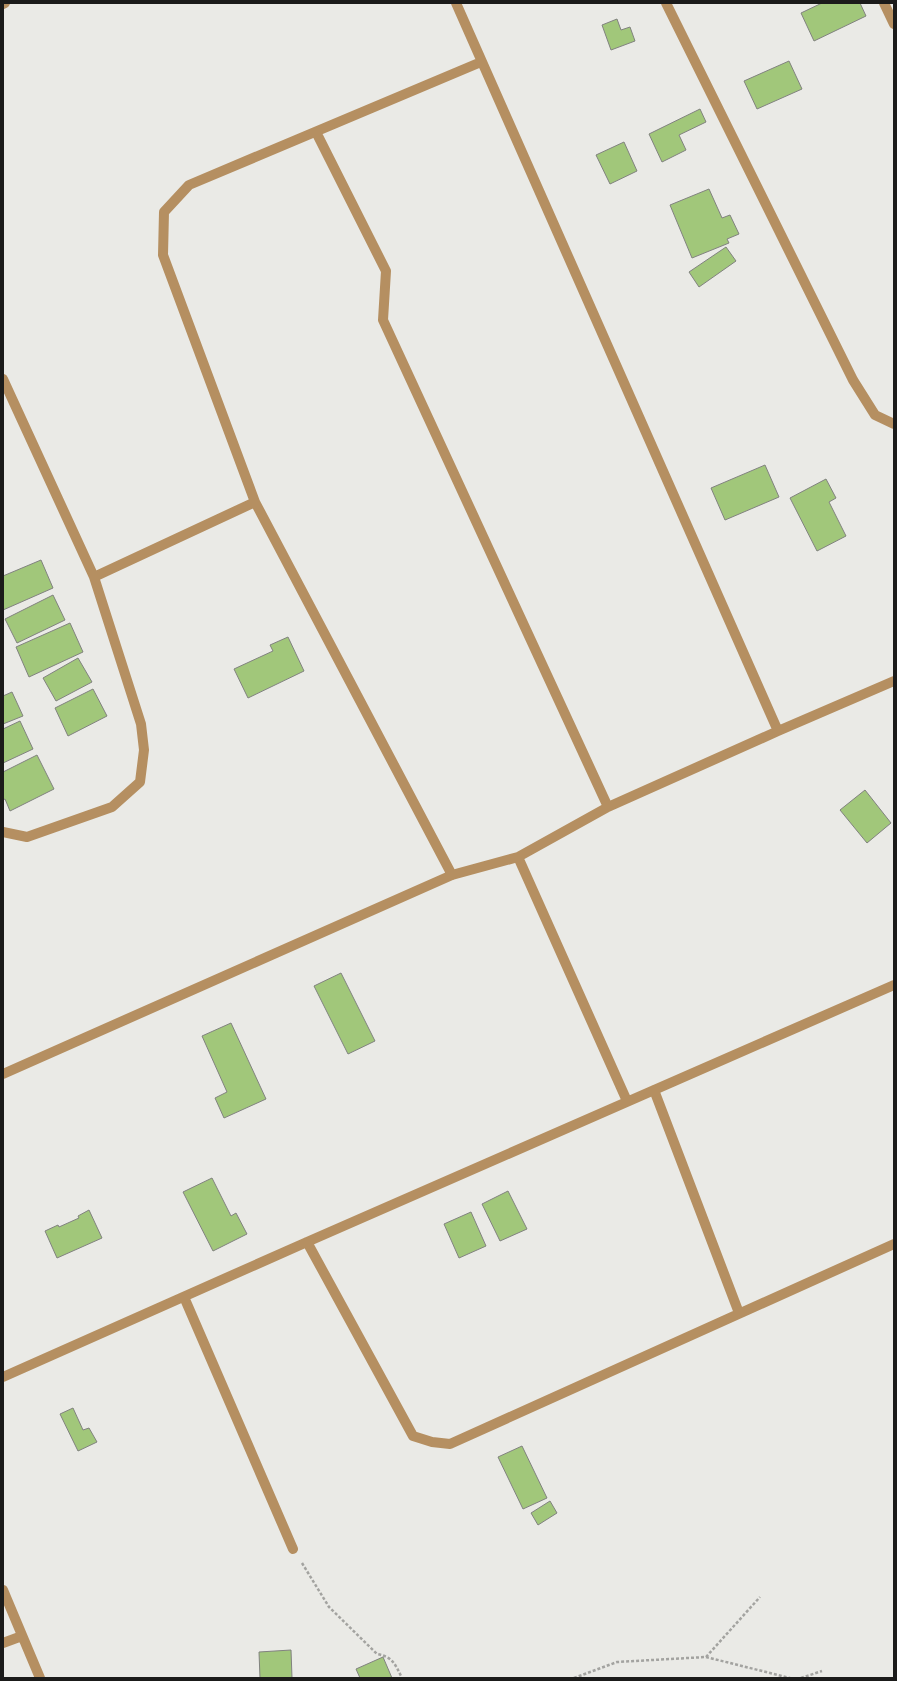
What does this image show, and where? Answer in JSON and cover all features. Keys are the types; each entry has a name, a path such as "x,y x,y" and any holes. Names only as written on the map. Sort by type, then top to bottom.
{"street":[{"path":"456,3 778,731"},
{"path":"666,3 853,380 875,415 894,424"},
{"path":"884,3 894,24"},
{"path":"452,875 255,502 163,254 164,212 189,185 481,62"},
{"path":"316,132 386,271 383,320 608,807"},
{"path":"3,379 94,577 141,724 144,750 140,782 112,807 27,837 3,832"},
{"path":"94,577 255,502"},
{"path":"3,1074 452,875 518,857 608,807 778,731 894,682"},
{"path":"518,857 627,1101"},
{"path":"3,1377 627,1101 894,985"},
{"path":"654,1090 739,1313"},
{"path":"307,1242 413,1436 432,1442 450,1444 894,1244"},
{"path":"184,1297 293,1549"},
{"path":"3,1590 40,1678"},
{"path":"3,1643 22,1636"}],"path":[{"path":"293,1549 329,1607 377,1654 388,1656 397,1667 402,1678"},
{"path":"706,1657 760,1598"},
{"path":"574,1678 617,1662 706,1657 790,1678"},
{"path":"801,1678 822,1671"}],"building":[{"path":"822,3 860,3 866,16 814,41 801,13"},
{"path":"617,19 621,30 630,27 635,41 611,50 602,25"},
{"path":"789,61 802,89 757,109 744,81"},
{"path":"700,109 706,122 679,135 686,150 662,162 649,134"},
{"path":"624,142 637,171 610,184 596,155"},
{"path":"709,189 722,218 730,215 739,234 727,239 729,243 692,258 670,205"},
{"path":"726,247 736,261 699,287 689,272"},
{"path":"765,465 779,497 725,520 711,488"},
{"path":"826,479 836,498 829,502 846,536 817,551 790,498"},
{"path":"41,560 53,588 3,610 3,576"},
{"path":"53,595 65,620 17,643 5,619"},
{"path":"70,623 83,652 29,677 16,647"},
{"path":"288,637 304,671 248,698 234,669 273,651 270,645"},
{"path":"78,658 92,682 56,701 43,678"},
{"path":"93,689 107,716 68,736 55,708"},
{"path":"12,692 23,716 3,724 3,696"},
{"path":"20,721 33,749 3,763 3,729"},
{"path":"37,755 54,789 10,811 5,799 3,800 3,772"},
{"path":"865,790 891,823 867,843 840,810"},
{"path":"341,973 375,1041 348,1054 314,986"},
{"path":"231,1023 266,1099 224,1118 215,1098 227,1092 202,1036"},
{"path":"212,1178 231,1216 236,1213 247,1234 213,1251 183,1192"},
{"path":"508,1191 527,1229 500,1241 482,1204"},
{"path":"89,1210 102,1238 57,1258 45,1231 58,1225 59,1227 79,1218 78,1216"},
{"path":"471,1212 486,1246 459,1258 444,1224"},
{"path":"73,1408 83,1430 89,1428 97,1442 78,1451 60,1414"},
{"path":"522,1446 547,1498 523,1509 498,1457"},
{"path":"550,1501 557,1513 538,1525 531,1513"},
{"path":"291,1650 292,1678 260,1678 259,1652"},
{"path":"383,1657 392,1678 360,1678 356,1669"}]}
